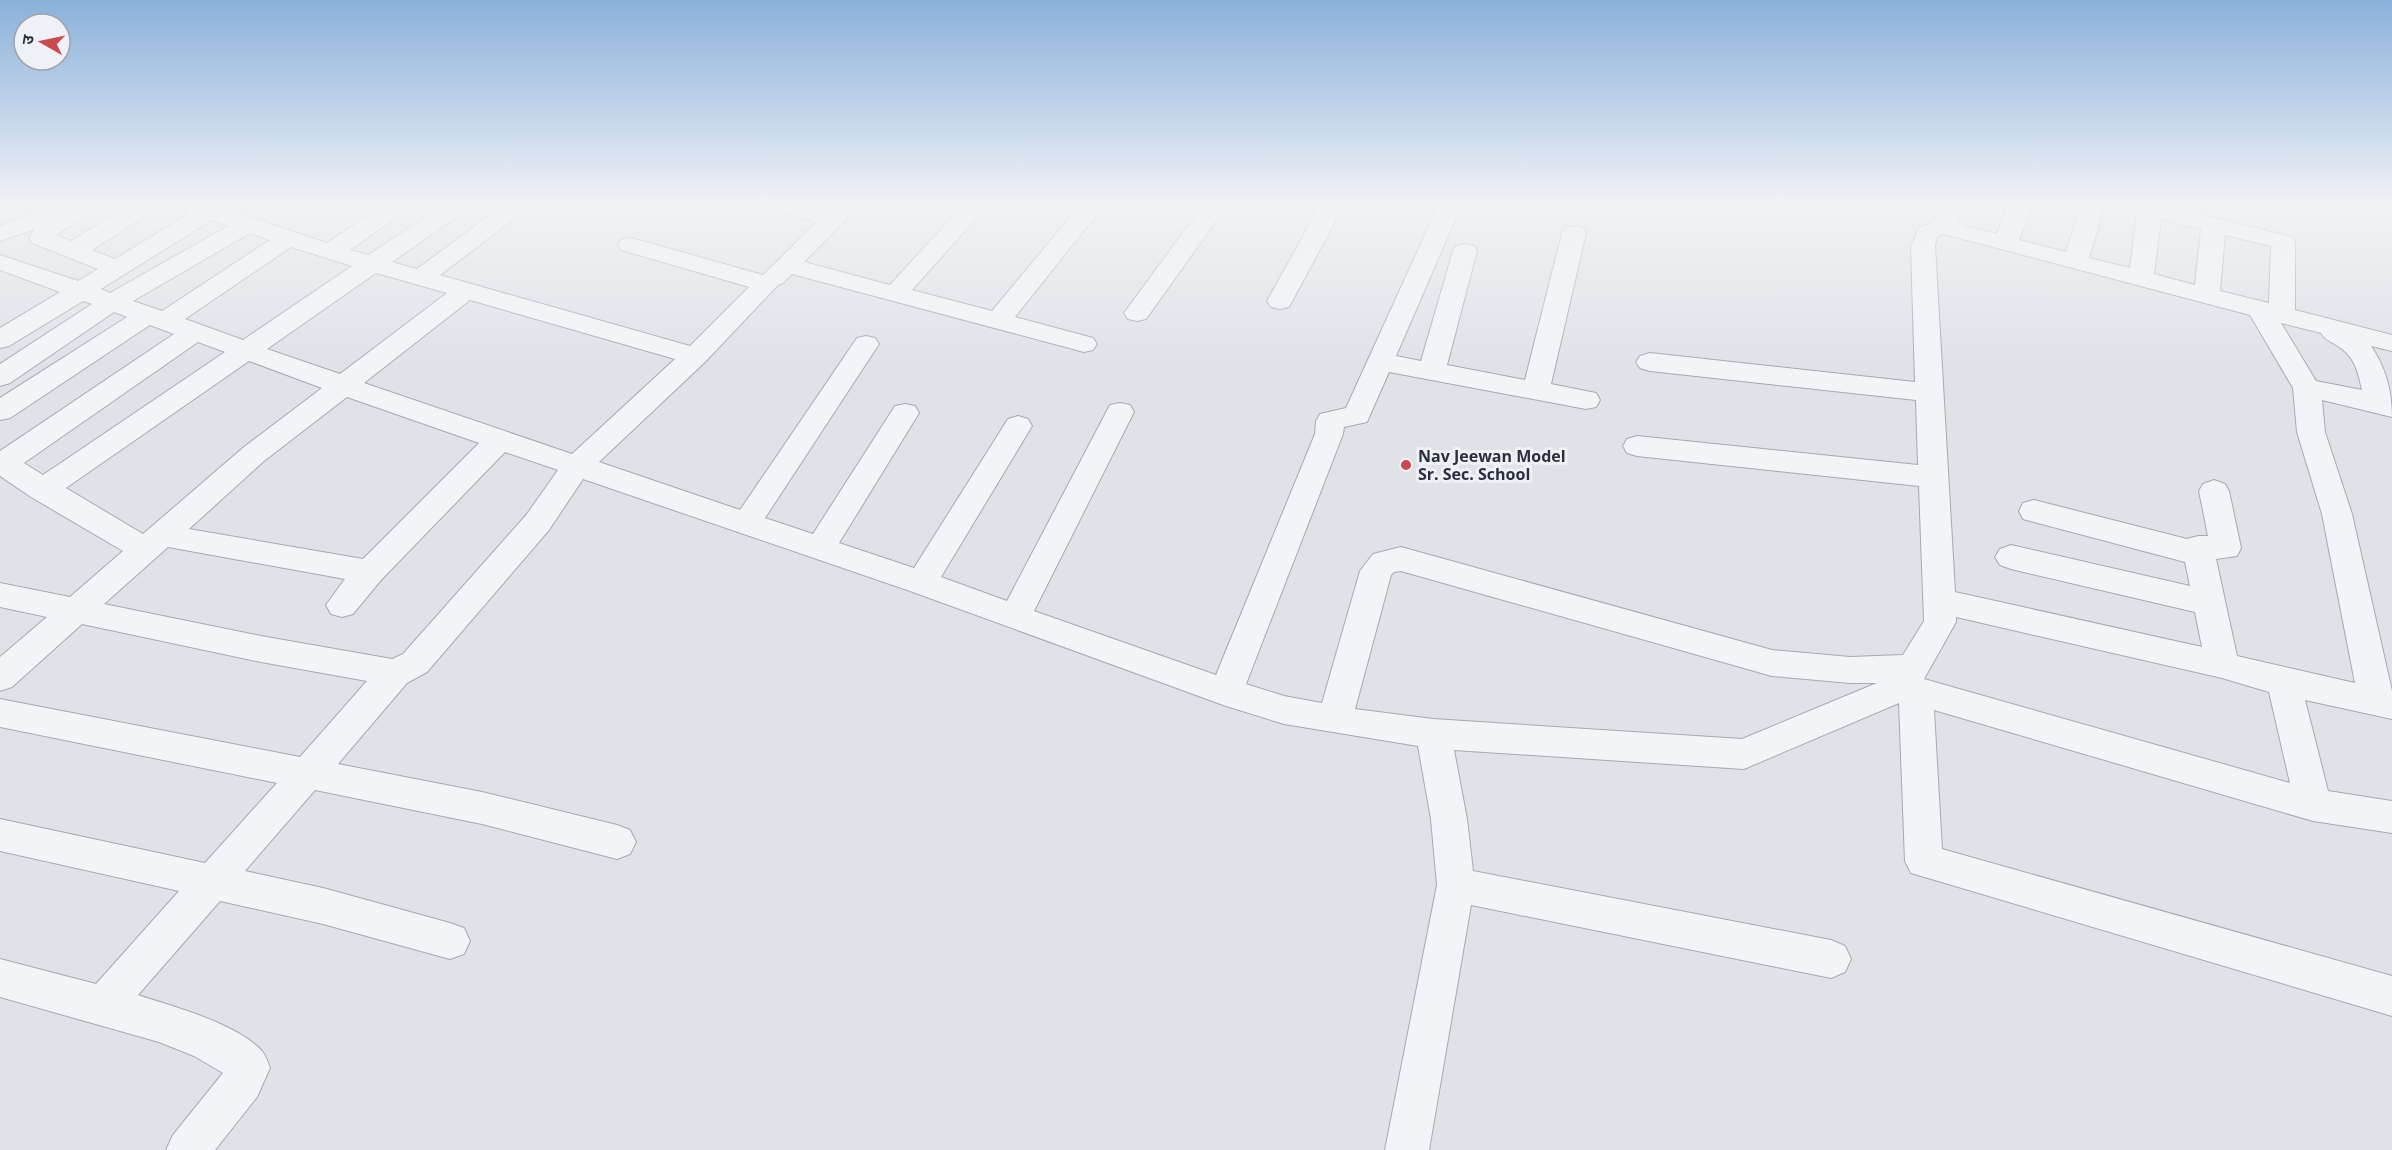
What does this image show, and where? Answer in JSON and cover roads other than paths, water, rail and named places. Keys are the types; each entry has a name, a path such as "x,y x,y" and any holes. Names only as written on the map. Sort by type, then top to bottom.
{"street":[{"path":"90,258 117,268"},
{"path":"0,340 132,258"},
{"path":"0,377 112,302 190,258"},
{"path":"0,411 256,258"},
{"path":"352,258 695,356"},
{"path":"42,490 379,258"},
{"path":"421,278 448,258"},
{"path":"692,258 776,275 894,294 1084,344"},
{"path":"104,1005 211,881 310,773 395,673 416,663 538,522 576,467 695,356 794,258"},
{"path":"894,294 928,258"},
{"path":"999,321 1050,258"},
{"path":"1137,313 1177,258"},
{"path":"1280,302 1304,258"},
{"path":"1226,692 1329,434 1330,421 1357,415 1426,258"},
{"path":"1432,371 1463,258"},
{"path":"1536,390 1568,258"},
{"path":"1923,258 1940,622 1911,682 1924,861 2392,996"},
{"path":"2058,258 2392,343"},
{"path":"2075,262 2076,258"},
{"path":"2141,258 2141,279"},
{"path":"2206,296 2210,258"},
{"path":"1939,601 2222,665 2284,682 2384,703 2337,514 2311,432 2307,388 2271,312 2280,258"},
{"path":"0,260 344,386 921,583 1226,692 1284,710 1433,734 1744,754 1911,682"},
{"path":"0,677 254,454 466,291"},
{"path":"2271,312 2342,336 2362,350 2373,371 2385,405"},
{"path":"195,332 2,464 42,490 153,542 370,572"},
{"path":"747,524 866,344"},
{"path":"1381,362 1586,400"},
{"path":"1650,362 1928,392"},
{"path":"2307,388 2385,405"},
{"path":"1015,617 1120,412"},
{"path":"820,549 905,413"},
{"path":"921,583 1018,426"},
{"path":"342,605 370,572 499,440"},
{"path":"1636,446 1932,477"},
{"path":"2214,491 2226,548 2198,547 2222,665"},
{"path":"2034,511 2199,554"},
{"path":"2011,557 2210,603"},
{"path":"1335,720 1376,571 1384,562 1401,559 1772,663 1850,670 1911,682 2313,804 2392,817"},
{"path":"0,595 76,612 395,673"},
{"path":"2284,682 2313,804"},
{"path":"0,713 482,808 617,842"},
{"path":"1407,1150 1456,885 1449,819 1433,734"},
{"path":"0,835 323,906 450,941"},
{"path":"1456,885 1831,959"},
{"path":"0,978 133,1012 218,1045 240,1058 249,1068 242,1082 188,1150"}],"place":[{"name":"Nav Jeewan Model Sr. Sec. School","path":"1406,465"}]}
